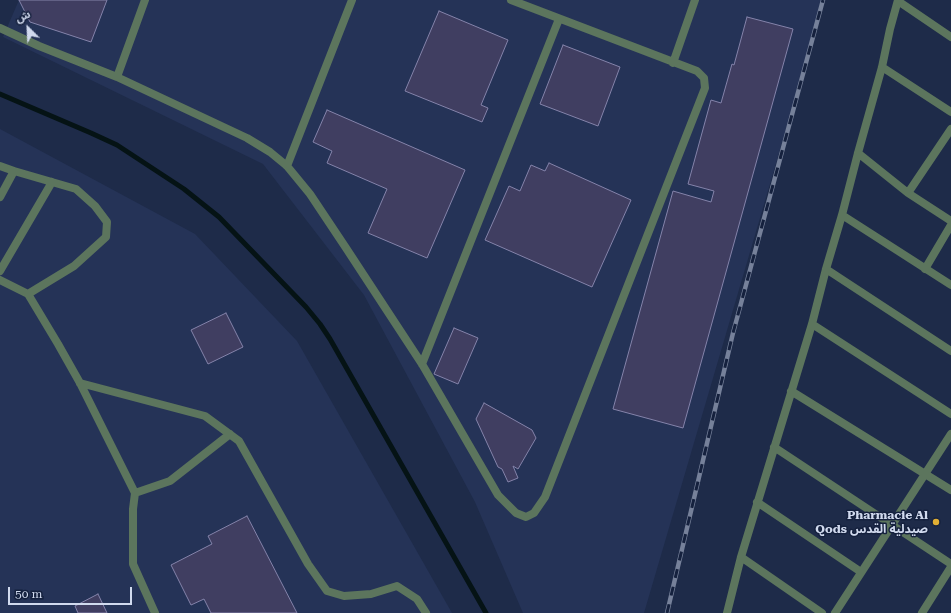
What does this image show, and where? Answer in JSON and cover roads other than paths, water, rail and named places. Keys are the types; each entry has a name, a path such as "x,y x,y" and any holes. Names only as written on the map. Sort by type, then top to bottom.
{"street":[{"path":"117,78 145,0"},
{"path":"287,166 352,0"},
{"path":"0,28 39,46 117,78 247,138 270,152 287,166 310,194 422,364 498,495 516,514 526,517 534,513 545,497 705,88 704,78 697,71 511,0"},
{"path":"673,63 696,0"},
{"path":"727,613 757,502 812,324 882,66 898,1 951,37"},
{"path":"422,364 559,19"},
{"path":"882,66 951,112"},
{"path":"908,193 951,129"},
{"path":"858,153 908,193 951,221"},
{"path":"0,166 76,189 95,206 107,222 106,237 74,266 28,294"},
{"path":"0,196 14,171"},
{"path":"0,270 52,182"},
{"path":"842,215 951,285"},
{"path":"926,269 951,225"},
{"path":"826,269 951,351"},
{"path":"0,280 28,294 80,382 135,493 133,509 132,564 155,613"},
{"path":"812,324 951,414"},
{"path":"80,382 205,416 239,441 308,564 327,591 344,596 371,594 397,586 418,599 426,613"},
{"path":"791,391 951,490"},
{"path":"135,493 170,481 230,434"},
{"path":"834,613 951,434"},
{"path":"774,447 951,564"},
{"path":"757,502 861,572"},
{"path":"741,557 822,613"},
{"path":"922,613 951,567"}],"waterway":[{"path":"0,94 117,145 184,189 219,217 306,307 330,339 486,613"}],"railway":[{"path":"667,613 733,333 823,0"}],"place":[{"name":"Pharmacie Al Qods صيدلية القدس","path":"936,522"}]}
